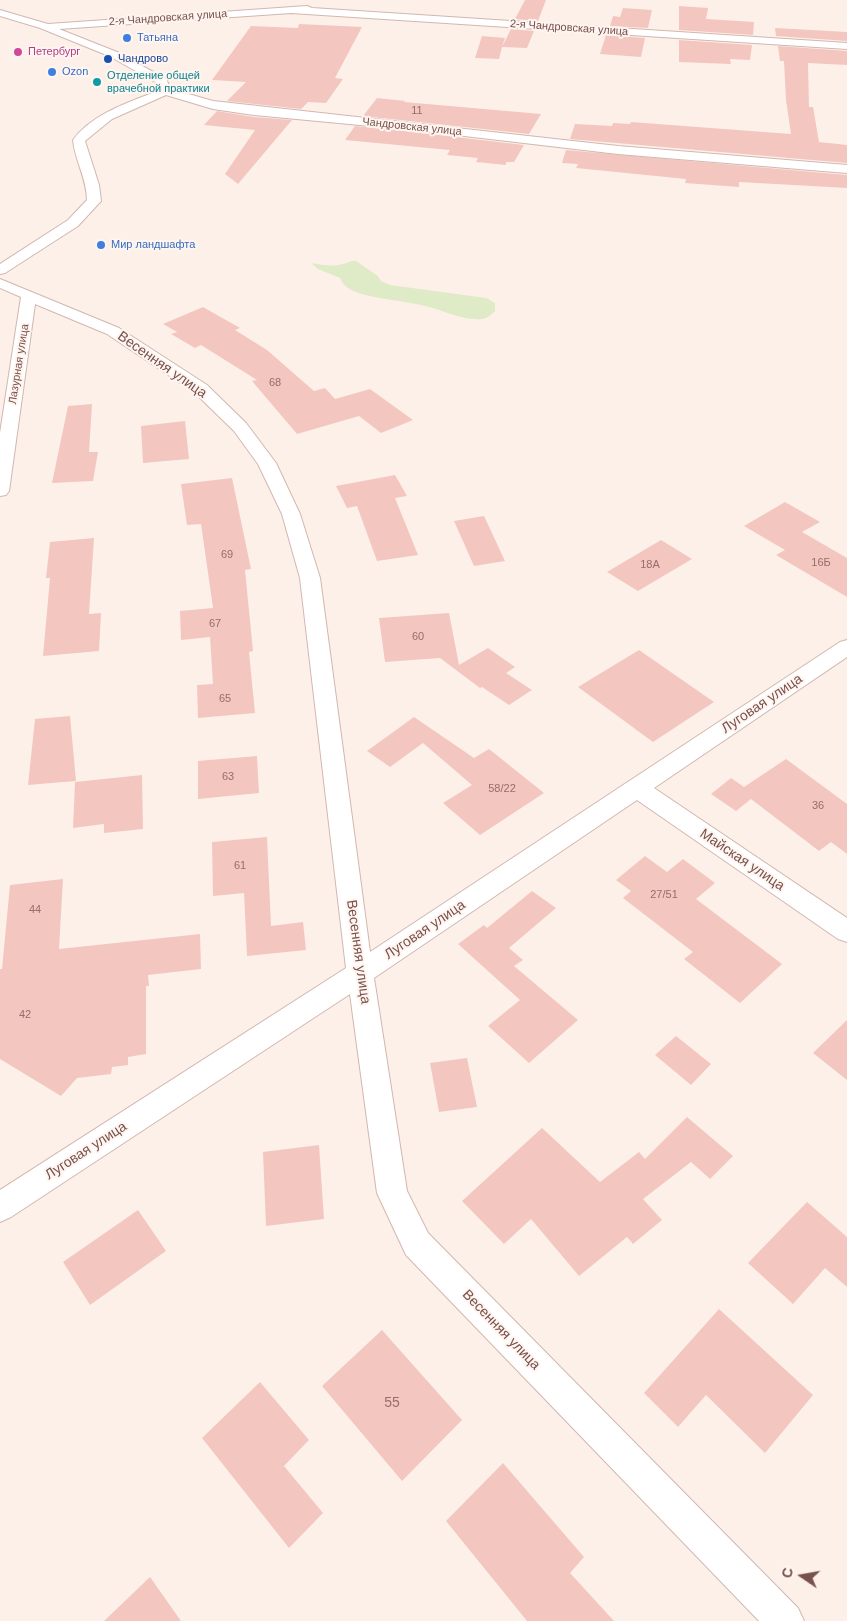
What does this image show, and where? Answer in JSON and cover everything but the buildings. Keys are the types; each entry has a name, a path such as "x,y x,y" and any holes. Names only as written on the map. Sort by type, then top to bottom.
{"street":[{"name":"2-я Чандровская улица","path":"44,26 358,4"},
{"path":"158,19 163,8"},
{"name":"2-я Чандровская улица","path":"291,10 847,46"},
{"name":"Чандровская улица","path":"0,13 44,26 113,54 162,81 166,91 213,105 623,150 847,169"},
{"path":"0,270 73,223 94,201 94,191 79,149 79,140 85,133 97,123 166,91"},
{"name":"Весенняя улица","path":"0,283 113,331 201,389 240,427 267,463 291,514 310,578 360,974 392,1193 417,1244 785,1621"},
{"name":"Лазурная улица","path":"0,491 29,296"},
{"name":"Луговая улица","path":"0,1207 360,974 847,647"},
{"name":"Майская улица","path":"637,788 847,932"}],"green space":[{"path":"356,261 378,276 381,281 390,285 486,298 495,303 495,311 484,319 475,319 453,315 416,304 364,295 351,290 344,285 340,278 318,269 311,263 332,265"}],"place":[{"name":"Татьяна","path":"127,38"},
{"name":"Петербург","path":"18,52"},
{"name":"Чандрово","path":"108,59"},
{"name":"Ozon","path":"52,72"},
{"name":"Отделение общей врачебной практики","path":"97,82"},
{"name":"Мир ландшафта","path":"101,245"}]}
